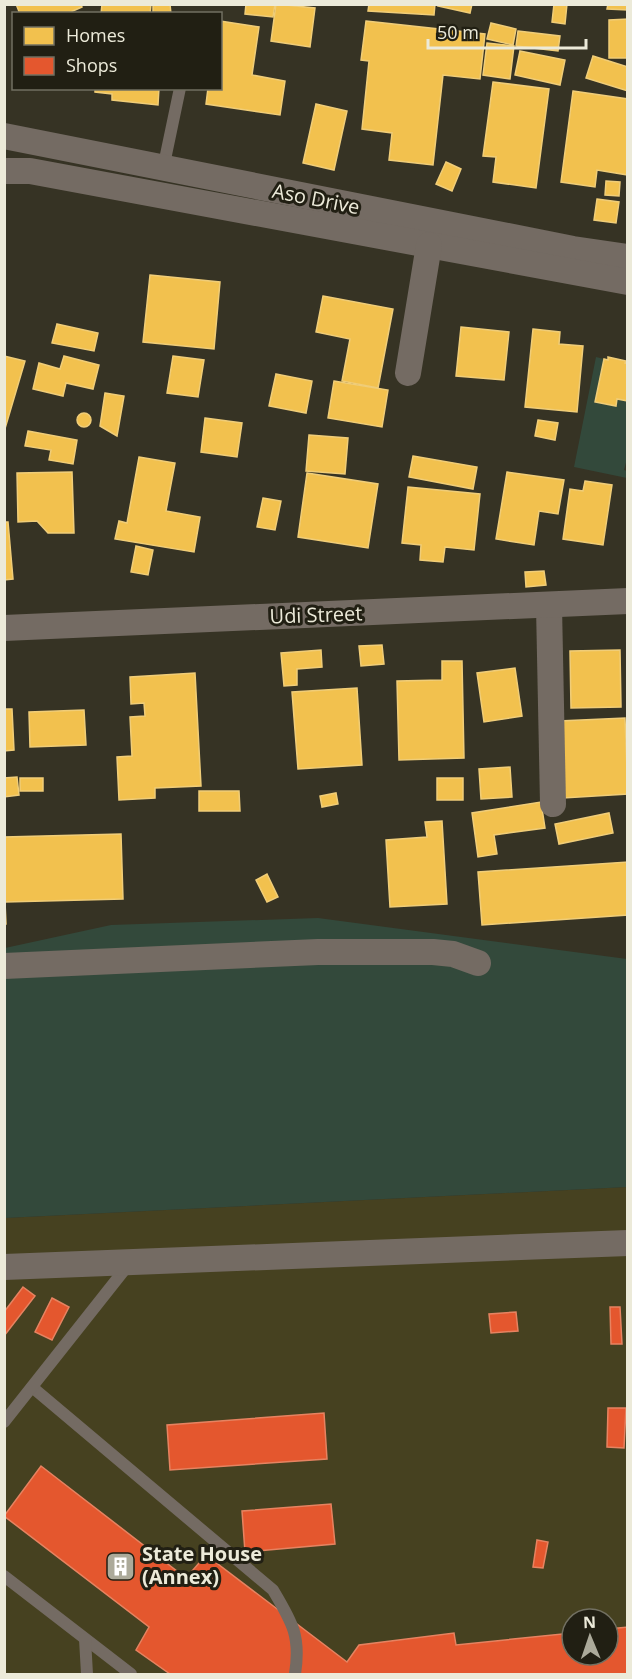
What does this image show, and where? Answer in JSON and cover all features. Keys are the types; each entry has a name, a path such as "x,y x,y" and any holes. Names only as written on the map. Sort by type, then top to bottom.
{"street":[{"name":"Aso Drive","path":"4,136 573,249 627,257"},
{"name":"Aso Drive","path":"4,171 30,171 627,282"},
{"path":"408,372 429,245"},
{"name":"Udi Street","path":"4,628 627,601"},
{"path":"549,606 554,804"},
{"path":"4,966 318,952 433,952 453,954 478,963"},
{"path":"4,1267 129,1264 627,1243"}],"lane":[{"path":"163,169 180,90"},
{"path":"4,1422 129,1264"},
{"path":"32,1387 273,1590 292,1622 297,1647 296,1674"},
{"path":"4,1576 131,1674"},
{"path":"85,1639 87,1674"}],"shaded area":[{"path":"627,1187 627,1674 5,1674 5,1218"}],"green space":[{"path":"596,357 604,359 595,402 616,406 617,399 627,401 628,455 624,470 627,471 627,478 574,467"},
{"path":"318,918 627,959 627,1187 5,1218 5,948 111,925"}],"building: Homes":[{"path":"16,4 81,4 82,7 71,12 19,12"},
{"path":"102,4 151,4 150,12 101,12"},
{"path":"153,4 170,4 171,12 153,12"},
{"path":"246,4 275,4 273,17 245,14"},
{"path":"276,4 315,8 310,47 271,41"},
{"path":"369,4 435,4 434,15 368,11"},
{"path":"439,4 472,4 470,13 438,6"},
{"path":"554,4 567,4 565,24 552,22"},
{"path":"608,4 628,4 628,10 607,9"},
{"path":"628,19 628,58 609,58 609,20"},
{"path":"222,21 259,27 252,75 285,81 280,115 206,104 208,90 222,90"},
{"path":"366,21 485,34 480,79 443,75 433,165 389,160 392,133 362,129 369,61 361,60"},
{"path":"491,23 516,29 513,45 487,39"},
{"path":"518,31 560,36 558,51 516,46"},
{"path":"487,43 514,46 510,79 483,75"},
{"path":"520,51 565,60 560,85 515,75"},
{"path":"593,56 628,67 628,91 586,78"},
{"path":"493,82 549,89 536,188 493,182 496,157 483,156"},
{"path":"95,90 159,90 158,105 112,100 112,94 95,92"},
{"path":"573,91 628,99 628,175 597,170 595,187 561,182"},
{"path":"316,104 347,111 334,170 303,163"},
{"path":"446,162 461,169 452,191 436,184"},
{"path":"606,181 620,182 619,196 605,195"},
{"path":"597,199 619,202 616,223 594,220"},
{"path":"150,275 220,282 214,349 143,342"},
{"path":"323,296 393,309 378,388 342,381 350,339 316,332"},
{"path":"57,324 98,333 94,351 52,343"},
{"path":"461,327 509,332 504,380 456,376"},
{"path":"533,329 560,332 559,344 583,346 577,412 525,407"},
{"path":"4,356 25,361 4,432"},
{"path":"64,356 99,365 93,389 66,383 63,396 33,389 39,363 60,369"},
{"path":"173,356 204,360 198,397 167,393"},
{"path":"608,357 626,361 625,363 628,364 628,401 617,399 616,406 595,402 604,359 608,360"},
{"path":"276,374 312,381 306,413 269,406"},
{"path":"334,381 388,390 382,427 328,418"},
{"path":"105,393 124,396 117,436 100,426"},
{"path":"84,413 89,415 91,420 89,425 84,427 79,425 77,420 79,415"},
{"path":"205,418 242,423 237,457 201,452"},
{"path":"538,420 558,423 555,440 535,436"},
{"path":"28,431 77,440 73,464 49,460 51,450 25,446"},
{"path":"309,435 348,438 345,474 306,471"},
{"path":"413,456 477,467 473,489 409,477"},
{"path":"139,457 175,463 166,511 200,517 194,552 115,539 119,521 127,523"},
{"path":"72,472 74,533 48,533 37,521 18,522 17,473"},
{"path":"507,472 564,480 558,514 539,511 534,545 496,539"},
{"path":"307,473 378,484 368,548 298,537"},
{"path":"585,481 612,485 603,545 563,539 570,489 583,491"},
{"path":"408,487 480,494 474,550 445,547 443,562 420,560 421,545 402,543"},
{"path":"263,498 281,501 275,530 257,527"},
{"path":"4,522 8,522 13,579 4,580"},
{"path":"136,546 153,550 148,575 131,572"},
{"path":"544,571 546,585 526,587 525,572"},
{"path":"382,645 384,664 361,666 359,646"},
{"path":"321,650 322,667 297,669 297,685 284,686 281,653"},
{"path":"620,650 621,707 571,708 570,651"},
{"path":"442,661 462,661 464,758 399,760 397,681 442,680"},
{"path":"515,668 522,716 484,722 477,673"},
{"path":"195,673 201,786 155,788 155,798 119,800 117,757 132,756 130,717 145,716 144,703 131,704 130,677"},
{"path":"357,688 362,765 298,769 292,692"},
{"path":"4,709 12,709 14,750 4,751"},
{"path":"84,710 86,745 30,747 29,712"},
{"path":"625,718 628,794 563,798 559,721"},
{"path":"510,767 512,797 481,799 479,769"},
{"path":"17,777 19,795 4,797 4,778"},
{"path":"20,778 43,778 43,791 20,791"},
{"path":"437,778 463,778 463,800 437,800"},
{"path":"199,791 239,791 240,811 199,811"},
{"path":"336,793 338,804 322,807 320,796"},
{"path":"541,802 545,828 494,835 497,854 478,857 472,813"},
{"path":"609,813 613,833 559,844 555,824"},
{"path":"442,821 447,904 390,907 386,840 427,837 425,822"},
{"path":"121,834 123,899 5,902 6,924 4,924 4,837"},
{"path":"628,862 628,915 482,925 478,872"},
{"path":"267,874 278,897 267,902 256,880"}],"building: Shops":[{"path":"23,1287 35,1296 4,1336 4,1312"},
{"path":"52,1298 69,1307 52,1340 35,1332"},
{"path":"610,1307 620,1307 622,1344 611,1344"},
{"path":"516,1312 518,1331 491,1333 489,1314"},
{"path":"608,1408 626,1408 624,1448 607,1447"},
{"path":"324,1413 327,1459 170,1470 167,1425"},
{"name":"State House (Annex)","path":"41,1466 186,1578 206,1555 347,1662 359,1645 454,1633 456,1645 560,1634 560,1667 620,1667 620,1628 628,1627 628,1674 170,1674 136,1650 149,1627 4,1516"},
{"path":"331,1504 335,1544 245,1552 242,1511"},
{"path":"537,1540 548,1542 543,1568 533,1567"}],"place":[{"name":"State House (Annex)","path":"121,1566"}]}
